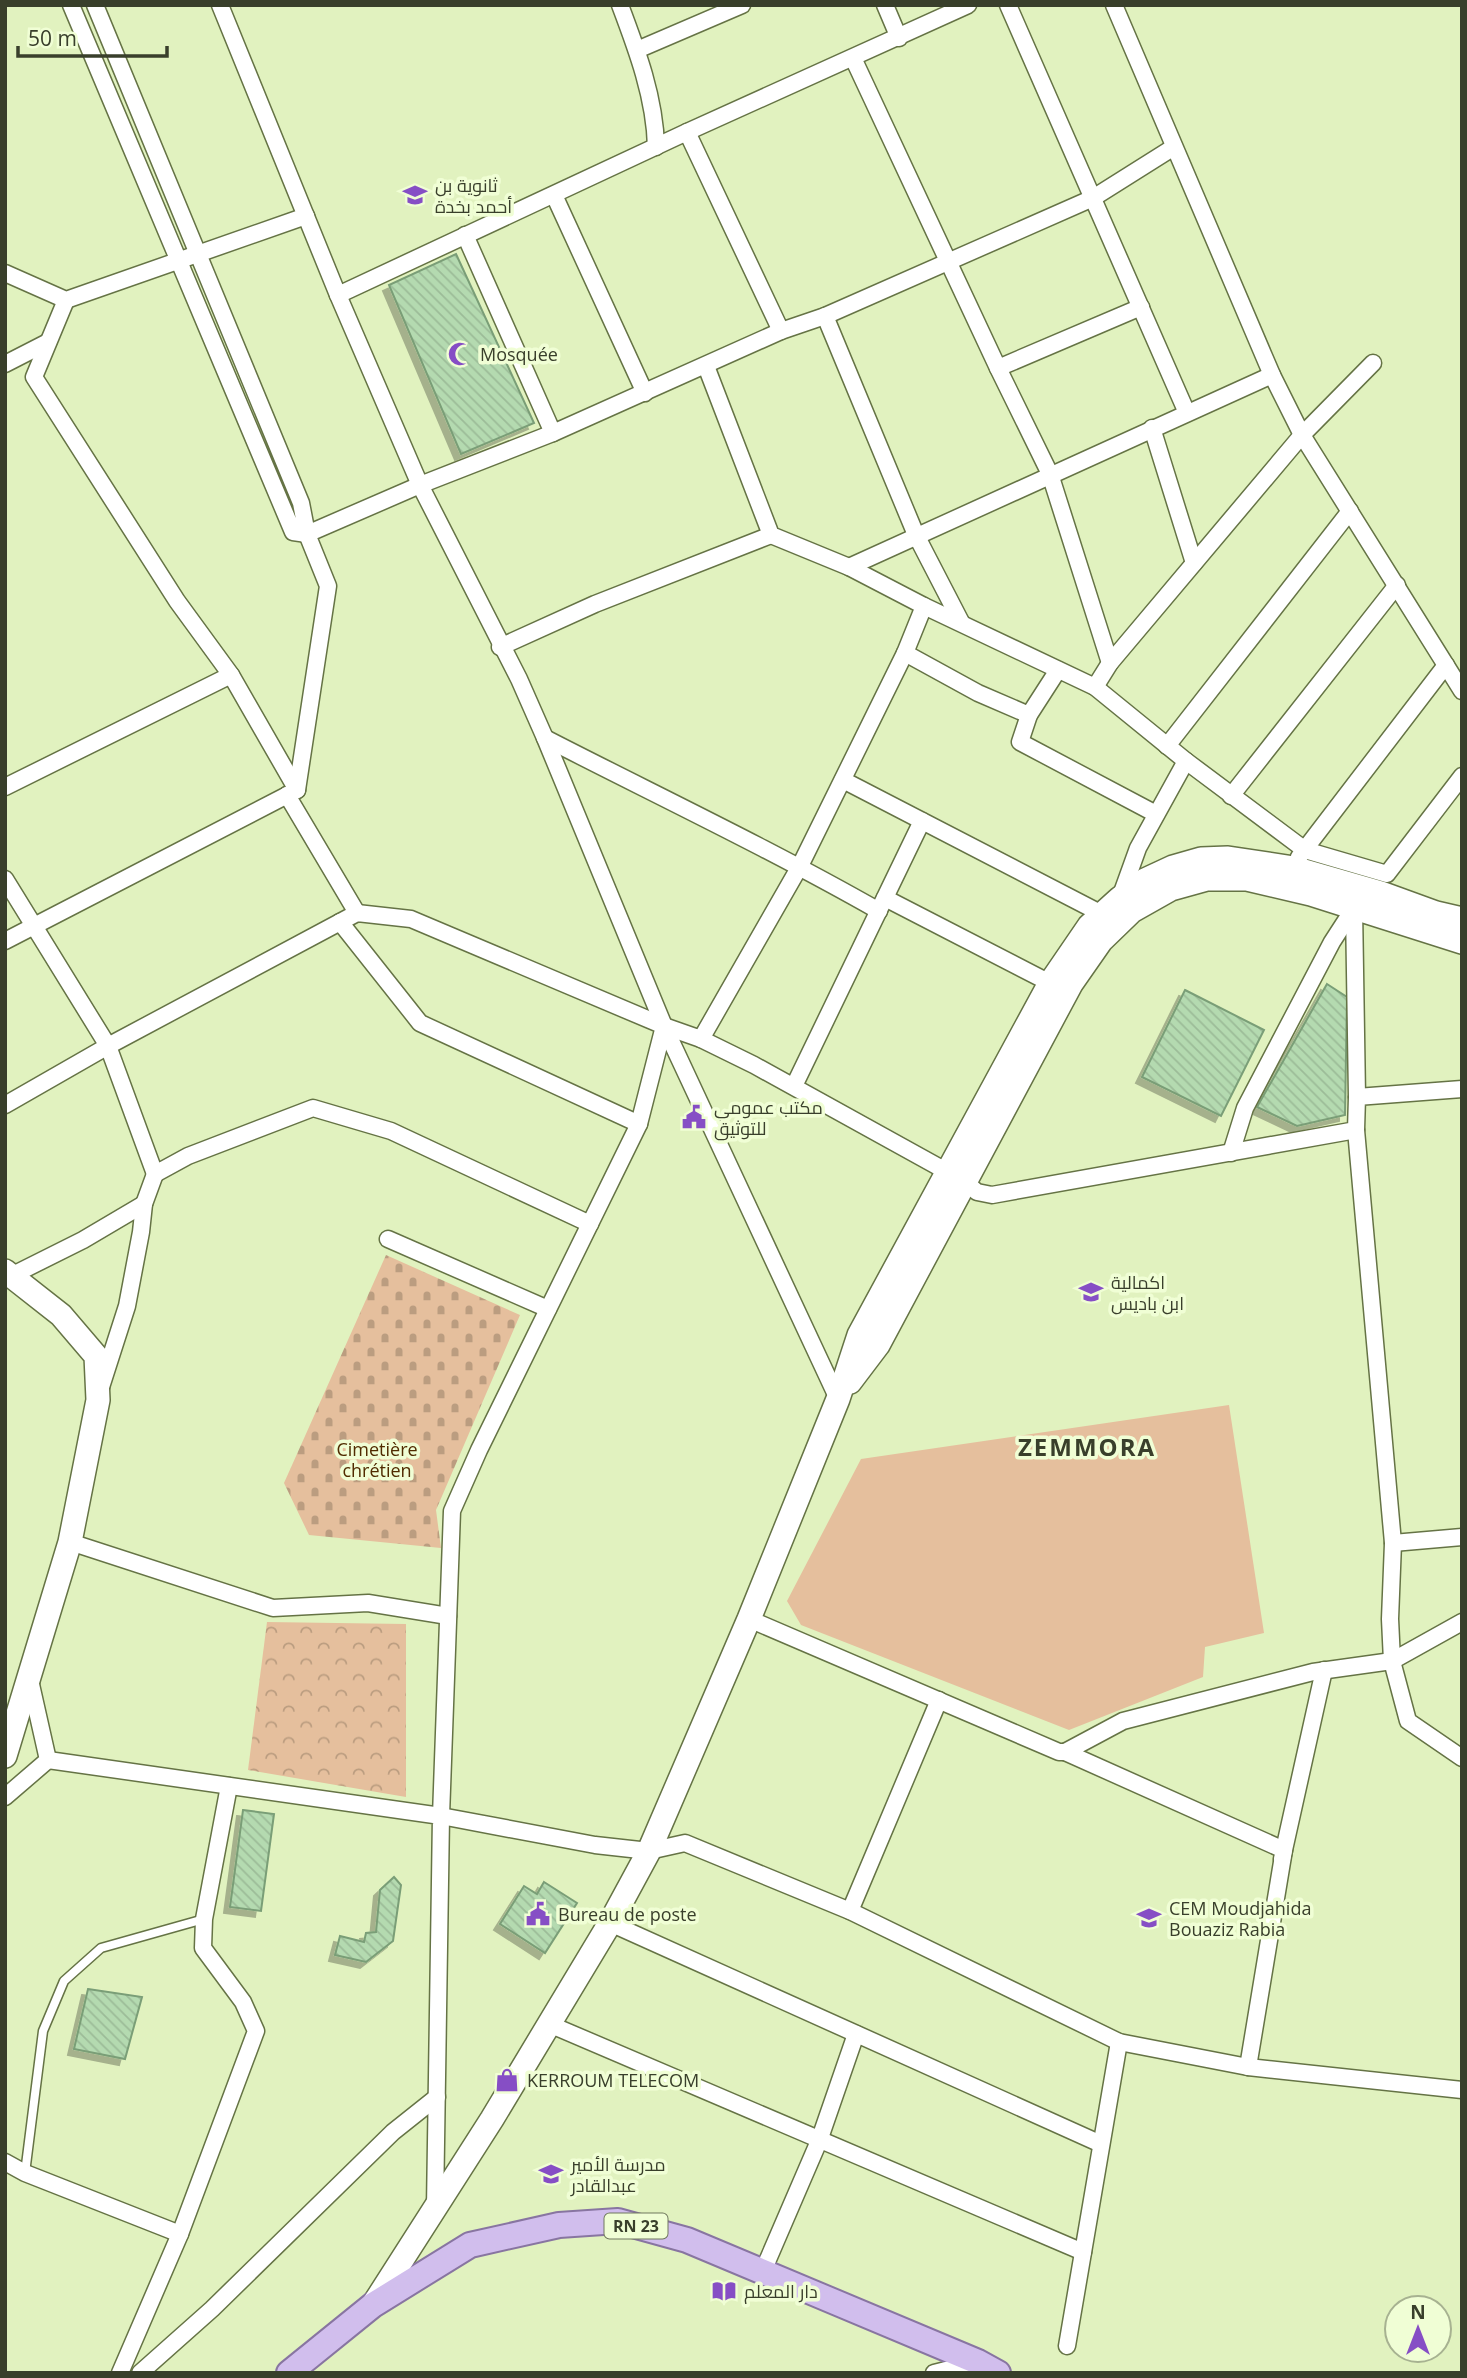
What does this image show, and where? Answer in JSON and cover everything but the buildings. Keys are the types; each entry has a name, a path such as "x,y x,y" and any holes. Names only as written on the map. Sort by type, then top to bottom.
{"main road":[{"path":"373,2305 549,2024 610,1923 649,1851 749,1619 838,1399 878,1345 955,1176 1050,983 1089,926 1145,880 1173,867 1201,859 1228,858 1298,859 1381,893 1436,913 1462,919"},
{"path":"955,1176 1071,984 1101,941 1132,911 1171,889 1208,879 1247,879 1311,894 1462,942"},
{"path":"5,1756 70,1542 98,1400 96,1356 61,1315 8,1273"},
{"name":"RN 23","path":"289,2373 373,2305 470,2245 559,2225 618,2221 687,2240 988,2367"}],"street":[{"path":"72,5 293,532 307,534 420,485 552,433 781,331 825,316 1093,198 1174,147"},
{"path":"95,5 301,503 307,534 328,586 292,792"},
{"path":"220,5 338,295 420,485 500,647 519,679 664,1026 838,1399"},
{"path":"620,5 637,50 656,123 656,147"},
{"path":"637,50 723,10 742,5"},
{"path":"885,5 898,38"},
{"path":"338,295 687,132 968,5"},
{"path":"1007,5 1187,413"},
{"path":"1114,5 1272,375 1302,435 1462,691"},
{"path":"853,58 1050,474 1110,663"},
{"path":"687,132 781,331"},
{"path":"554,195 645,393"},
{"path":"5,273 66,300 306,216"},
{"path":"465,235 552,433"},
{"path":"66,300 34,377 177,601 231,675 357,913"},
{"path":"998,368 1141,307"},
{"path":"825,316 916,535 961,622"},
{"path":"5,364 48,342"},
{"path":"1095,687 1110,663 1302,435 1373,363"},
{"path":"706,366 771,535"},
{"path":"849,567 1272,375"},
{"path":"1152,428 1194,563"},
{"path":"1167,746 1350,511"},
{"path":"500,647 595,604 771,535 849,567 1095,687 1231,796 1298,859 1387,874 1462,776"},
{"path":"1231,796 1397,585"},
{"path":"701,1038 800,866 905,653 925,606"},
{"path":"905,653 978,694 1029,715"},
{"path":"1298,859 1446,665"},
{"path":"1058,670 1029,715 1020,742 1156,814"},
{"path":"5,787 231,675"},
{"path":"545,738 713,824 1050,983"},
{"path":"1120,898 1133,860 1186,761"},
{"path":"843,780 1102,914"},
{"path":"5,941 292,792"},
{"path":"794,1086 922,821"},
{"path":"5,879 108,1046 155,1174 144,1204 127,1306 98,1400"},
{"path":"1354,908 1356,1130 1393,1543 1390,1619 1392,1661 1408,1721 1462,1758"},
{"path":"1231,1153 1245,1108 1332,942 1354,908"},
{"path":"5,1105 108,1046 357,913 411,919 664,1026 701,1038 794,1086 955,1176 977,1192 992,1195 1356,1130"},
{"path":"340,922 420,1023 639,1124"},
{"path":"435,2208 441,1816 452,1511 479,1450 639,1124 664,1026"},
{"path":"1357,1097 1462,1089"},
{"path":"155,1174 188,1156 313,1108 391,1131 590,1224"},
{"path":"8,1273 83,1240 144,1204"},
{"path":"388,1239 548,1309"},
{"path":"1393,1543 1462,1537"},
{"path":"70,1542 273,1608 369,1603 449,1616"},
{"path":"749,1619 1059,1752 1065,1752 1284,1850 1248,2067"},
{"path":"1065,1752 1123,1721 1324,1670 1392,1661 1462,1622"},
{"path":"1444,1632 1462,1639"},
{"path":"1282,1860 1324,1670"},
{"path":"29,1678 48,1760"},
{"path":"850,1911 939,1700"},
{"path":"5,1797 48,1760 441,1816 595,1845 649,1851 685,1843 850,1911 1119,2042 1248,2067 1462,2090"},
{"path":"120,2373 180,2234 256,2031 243,2002 203,1948 204,1919 229,1786"},
{"path":"610,1923 1101,2144"},
{"path":"549,2024 1083,2252"},
{"path":"763,2270 819,2141 856,2034"},
{"path":"1067,2346 1119,2042"},
{"path":"140,2373 212,2309 393,2132 437,2097"},
{"path":"5,2162 25,2173 180,2234"},
{"path":"934,2373 988,2367"}],"lane":[{"path":"25,2173 43,2031 64,1982 102,1948 204,1919"}],"green space":[{"name":"Cimetière chrétien","path":"386,1255 520,1315 436,1510 441,1548 309,1535 284,1483"},
{"path":"1229,1405 1264,1633 1205,1647 1203,1677 1069,1730 801,1625 787,1601 861,1459"},
{"path":"267,1622 406,1624 406,1797 248,1770"}],"place":[{"name":"ثانوية بن أحمد بخدة","path":"415,195"},
{"name":"Mosquée","path":"460,354"},
{"name":"مكتب عمومي للتوثيق","path":"694,1117"},
{"name":"اكمالية ابن باديس","path":"1091,1292"},
{"name":"Bureau de poste","path":"538,1914"},
{"name":"CEM Moudjahida Bouaziz Rabia","path":"1149,1918"},
{"name":"KERROUM TELECOM","path":"507,2080"},
{"name":"مدرسة الأمير عبدالقادر","path":"551,2174"},
{"name":"دار المعلم","path":"724,2291"}],"district":[{"name":"ZEMMORA","path":"1087,1446"}]}
